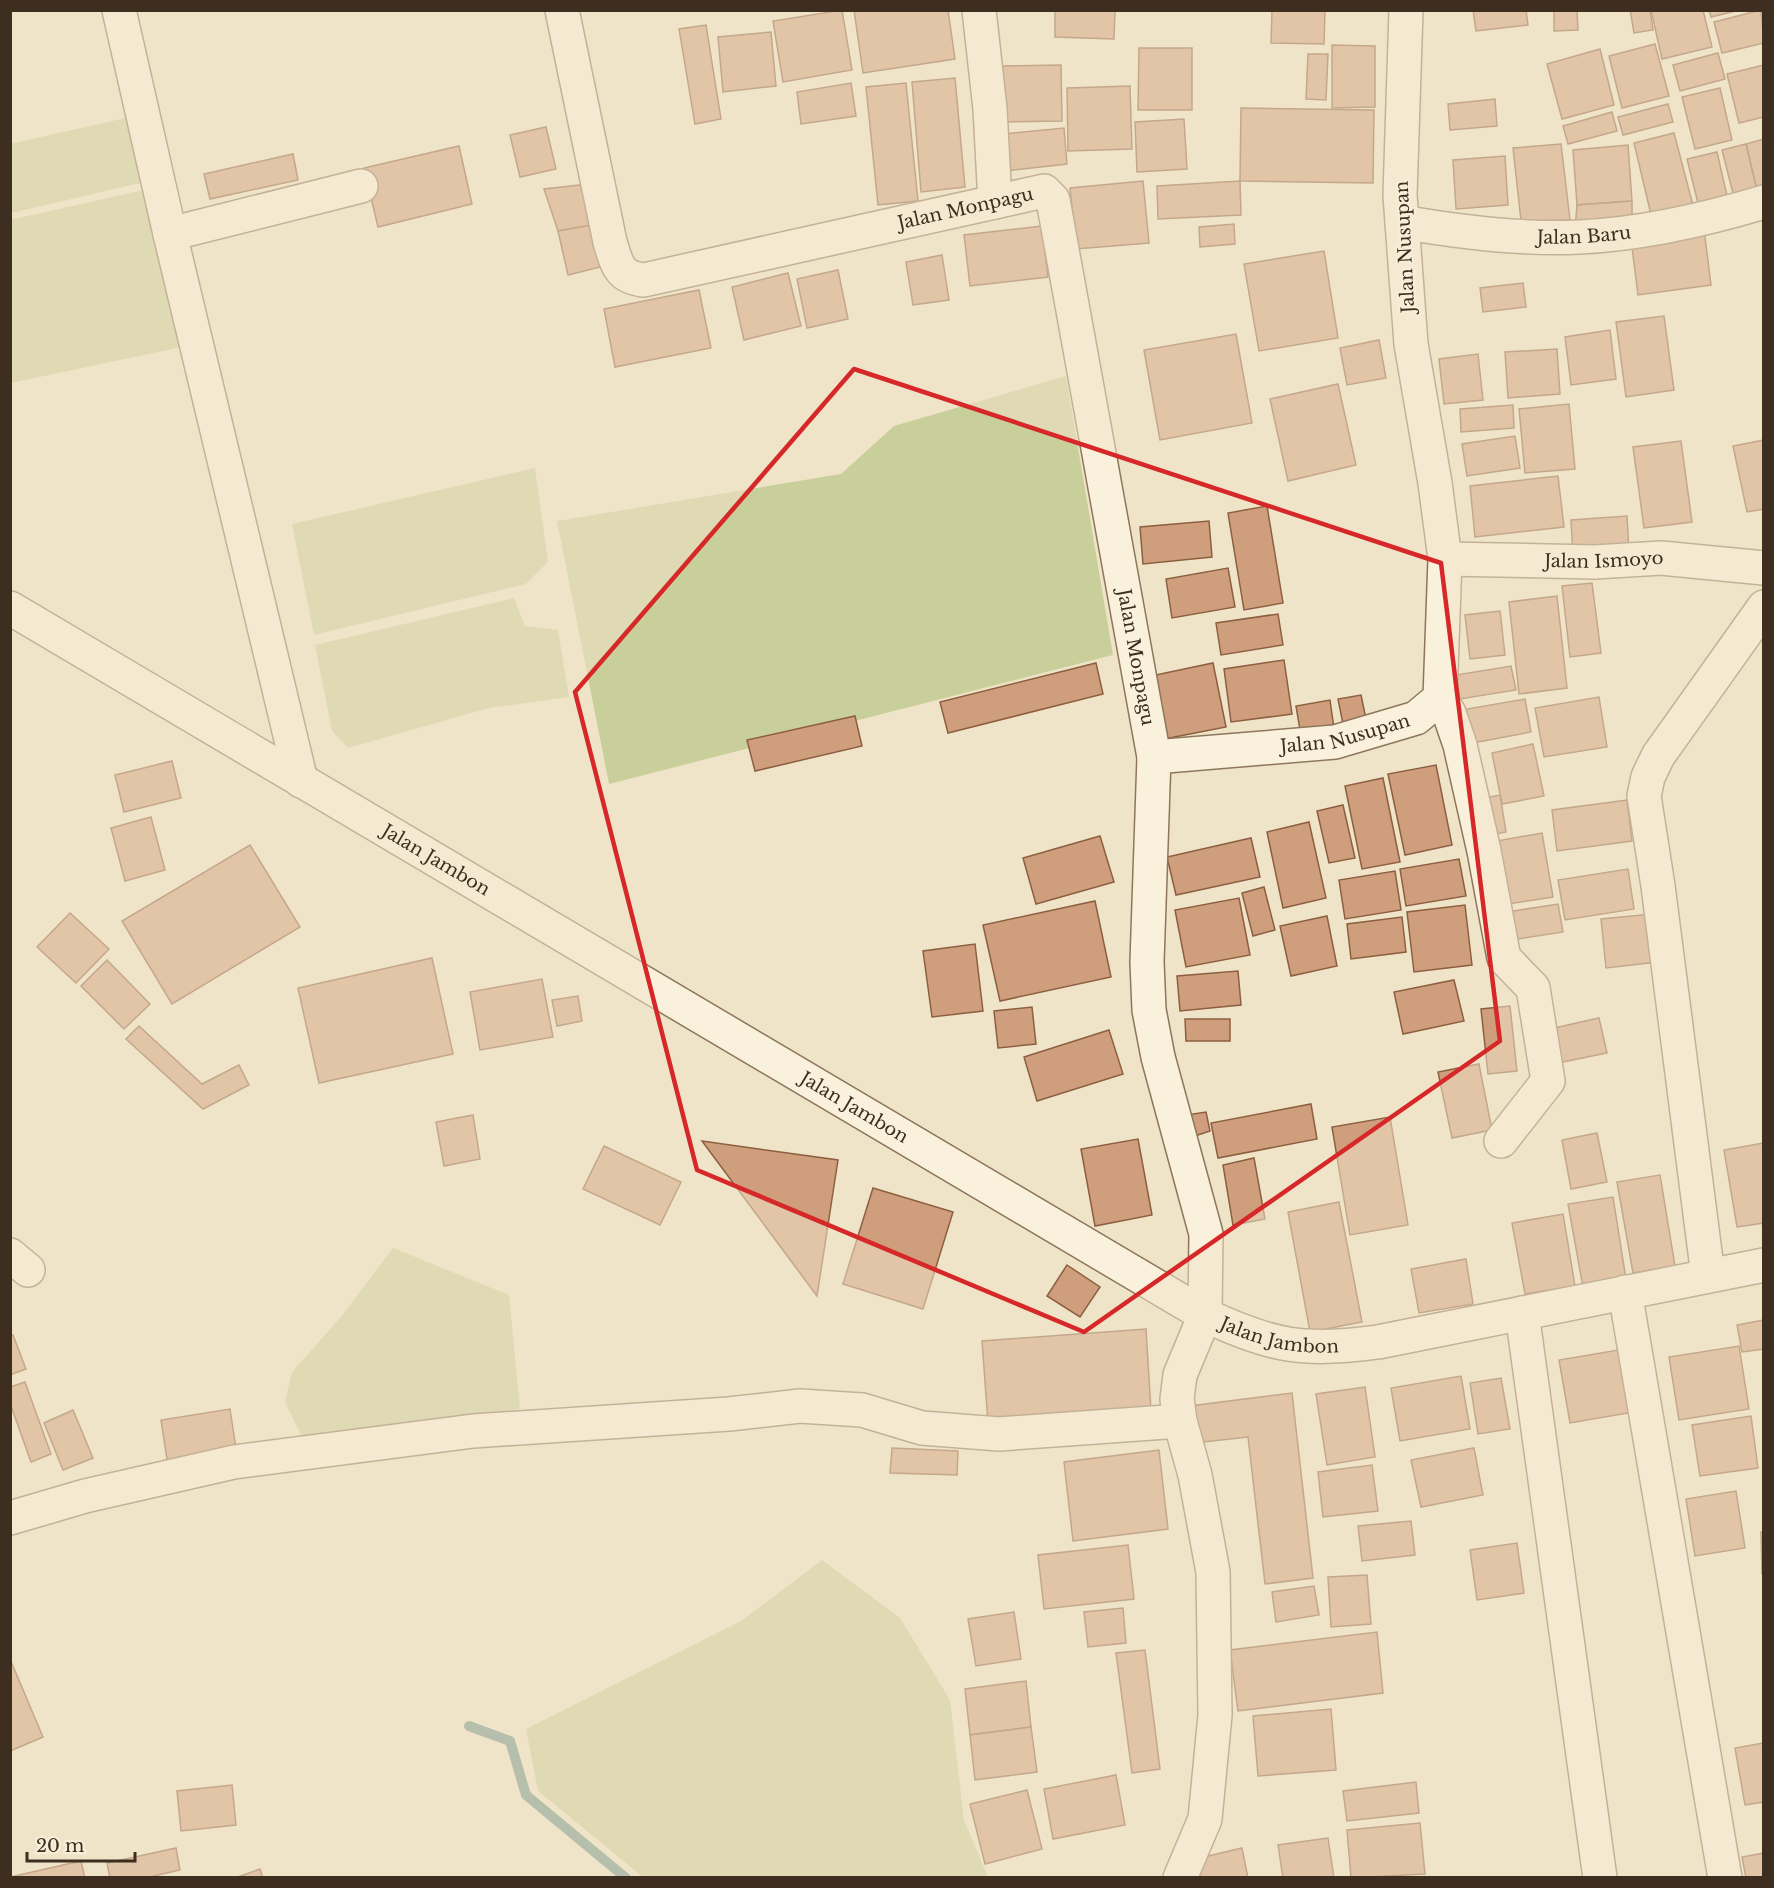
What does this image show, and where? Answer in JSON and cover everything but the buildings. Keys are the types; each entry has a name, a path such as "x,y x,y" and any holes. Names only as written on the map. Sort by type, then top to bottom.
{"street":[{"path":"119,10 300,781"},
{"name":"Jalan Monpagu","path":"562,10 610,242 618,267 630,279 644,280 1044,191 1053,200 1154,758"},
{"path":"979,10 990,109 995,202"},
{"name":"Jalan Nusupan","path":"1154,758 1335,742 1416,718 1440,698 1445,559 1435,483 1411,344 1400,195 1406,10"},
{"path":"170,234 361,186"},
{"name":"Jalan Baru","path":"1402,222 1494,234 1578,237 1674,226 1764,202"},
{"name":"Jalan Ismoyo","path":"1445,559 1596,562 1661,558 1764,568"},
{"name":"Jalan Jambon","path":"10,608 1205,1315 1259,1338 1292,1346 1335,1348 1764,1265"},
{"path":"1708,1276 1658,886 1644,796 1648,777 1658,756 1764,608"},
{"path":"1440,698 1449,712 1460,745 1484,851 1504,958 1533,988 1548,1081 1502,1141"},
{"path":"1154,758 1147,962 1149,1010 1158,1058 1206,1234 1205,1315 1180,1374 1177,1399 1180,1421 1195,1475 1213,1572 1215,1715 1205,1820 1180,1878"},
{"path":"1624,1292 1725,1878"},
{"path":"1522,1313 1600,1878"},
{"path":"10,1518 85,1496 234,1462 349,1450 473,1431 729,1414 800,1406 862,1410 922,1428 999,1434 1180,1421"}],"highlighted area":[{"path":"854,369 1441,563 1500,1041 1084,1332 697,1170 575,692"}],"green space":[{"path":"130,117 145,182 11,213 10,144"},
{"path":"148,189 182,347 11,383 10,220"},
{"path":"1066,376 1113,655 609,784 557,521 841,474 894,426"},
{"path":"535,468 548,562 526,584 314,635 292,524"},
{"path":"514,598 525,626 558,630 569,697 489,708 348,748 332,731 315,645"},
{"path":"393,1248 509,1295 520,1409 305,1443 285,1402 292,1372 340,1318"},
{"path":"822,1560 900,1618 950,1700 964,1820 988,1877 643,1877 538,1791 526,1729 741,1621"}],"waterway":[{"path":"469,1726 510,1741 526,1795 626,1878"}]}
